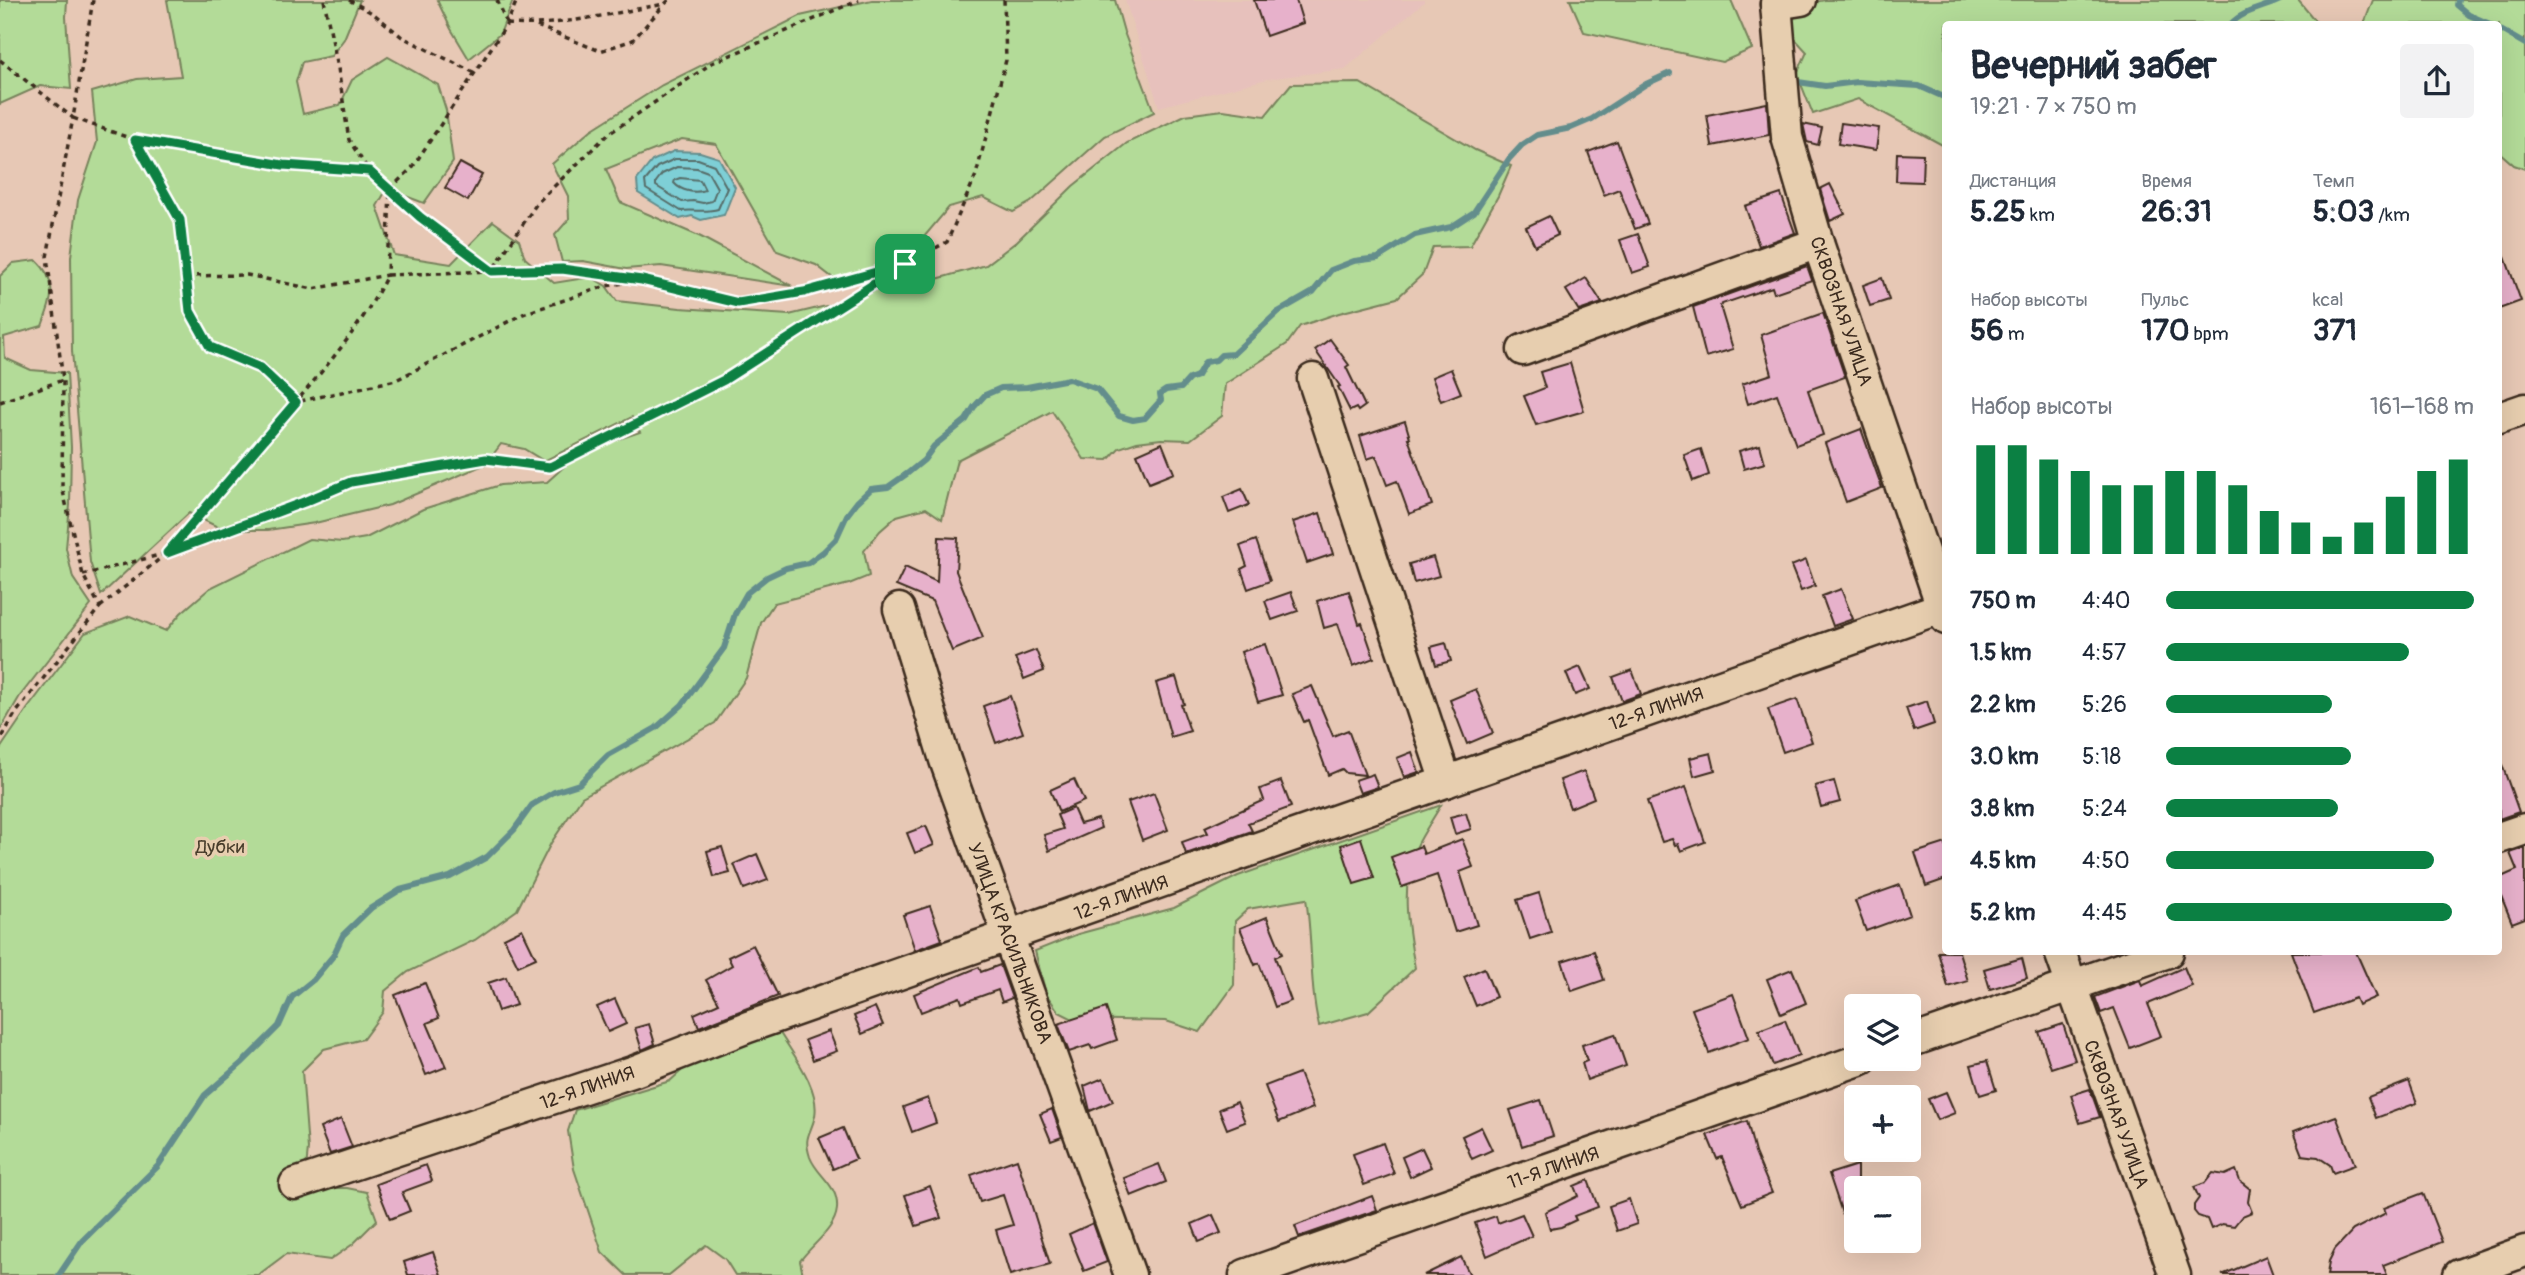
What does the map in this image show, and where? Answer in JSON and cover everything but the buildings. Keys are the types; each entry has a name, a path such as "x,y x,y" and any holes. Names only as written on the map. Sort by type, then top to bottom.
{"street":[{"name":"СКВОЗНАЯ УЛИЦА","path":"1781,1 1787,137 1818,243 1942,602"},
{"path":"1523,349 1818,243"},
{"path":"1313,379 1446,782"},
{"path":"2502,417 2525,409"},
{"name":"УЛИЦА КРАСИЛЬНИКОВА","path":"899,610 945,760 1130,1275"},
{"name":"12-Я ЛИНИЯ","path":"295,1184 635,1072 748,1027 1446,782 1942,612"},
{"path":"2502,837 2525,829"},
{"name":"СКВОЗНАЯ УЛИЦА","path":"2061,955 2175,1275"},
{"path":"1921,1038 2159,955"},
{"name":"11-Я ЛИНИЯ","path":"1245,1275 1844,1065"},
{"path":"2459,1275 2525,1251"}],"path":[{"path":"93,0 47,257 63,380 62,486 83,575 100,607"},
{"path":"324,0 349,140 369,171 420,217 492,271"},
{"path":"349,0 374,14 402,37 475,73"},
{"path":"497,0 507,24"},
{"path":"0,741 15,714 100,607 167,553 342,347 377,295 387,275 390,189 412,169 507,24 517,0"},
{"path":"492,271 537,203 607,135 712,63 859,0"},
{"path":"83,575 167,553 351,482 486,459 550,467 724,380 905,264 947,242 976,175 1006,60 1004,0"},
{"path":"507,24 564,22 667,2"},
{"path":"535,25 600,51 633,40 667,2"},
{"path":"0,60 73,118 135,140 283,165 369,171"},
{"path":"135,140 180,220 190,311 210,347 260,368 296,402"},
{"path":"186,276 247,275 313,289 387,275 562,269 642,280 738,303 804,292 905,264"},
{"path":"296,402 396,380 523,314 606,286 642,280"},
{"path":"0,402 63,380"}],"shaded area":[{"path":"1125,0 1424,2 1345,69 1267,79 1159,107"}],"green space":[{"path":"0,0 67,0 71,89 40,86 0,104"},
{"name":"Дубки","path":"167,0 360,0 344,39 331,56 302,62 296,82 303,114 340,105 352,80 388,57 438,85 446,110 453,162 424,203 387,189 377,206 394,255 451,264 493,221 519,240 525,258 554,283 591,277 606,286 617,301 789,315 826,306 843,309 893,279 926,282 986,265 1016,242 1073,186 1127,143 1185,115 1223,110 1265,116 1291,84 1360,83 1475,150 1511,166 1498,196 1470,246 1433,247 1423,274 1397,298 1300,326 1287,344 1225,384 1222,416 1190,440 1137,442 1119,448 1108,460 1084,459 1052,411 957,460 942,519 926,508 897,516 864,551 869,576 849,584 774,603 761,623 746,678 715,723 582,797 551,843 517,910 475,940 408,972 385,991 383,1012 363,1039 324,1049 302,1071 308,1149 306,1169 322,1188 347,1188 367,1192 377,1220 353,1244 330,1260 286,1254 258,1275 0,1275 0,749 28,708 85,633 130,616 166,631 181,613 210,588 309,539 342,542 366,538 423,509 500,485 547,482 568,463 604,444 640,432 632,417 544,461 524,449 501,444 486,464 390,505 315,523 268,530 224,530 189,513 101,595 90,562 72,351 71,257 78,200 97,142 92,92 137,79 181,76"},
{"path":"437,0 513,0 500,34 469,59"},
{"path":"872,0 1115,0 1154,112 1105,136 1031,202 1013,212 983,197 949,207 924,237 871,273 842,285 816,265 777,251 716,144 682,139 606,169 620,202 701,237 792,286 661,266 626,269 583,261 562,262 555,235 569,219 568,196 552,164 591,130 662,85 800,16"},
{"path":"1570,0 1731,0 1752,49 1722,62 1584,32"},
{"path":"1825,0 2298,0 2316,21 1942,21 1942,145 1858,99 1813,114 1797,74 1807,52 1785,28 1793,17 1812,3"},
{"path":"2373,0 2525,0 2525,169 2514,165 2502,155 2502,21 2365,21"},
{"path":"36,260 51,283 49,307 42,326 4,337 5,358 31,370 67,373 71,447 66,548 73,578 91,605 20,696 0,730 0,276 13,263"},
{"path":"1441,805 1416,848 1408,877 1408,923 1415,968 1368,1012 1319,1026 1306,899 1248,909 1235,921 1234,985 1200,1032 1166,1021 1073,1019 1059,1012 1046,994 1035,951 1078,934 1174,908 1238,876"},
{"path":"780,1033 805,1073 814,1094 815,1116 807,1139 808,1150 813,1164 835,1193 837,1201 832,1224 800,1261 803,1275 735,1275 725,1259 706,1245 669,1275 626,1275 602,1252 574,1169 568,1131 575,1110 670,1081 691,1062 750,1037"}],"water":[{"path":"674,151 700,152 719,158 735,187 724,215 701,220 692,216 680,219 638,193 637,180 652,161"}],"waterway":[{"path":"2235,21 2280,0"},
{"path":"2458,0 2457,5 2469,15 2483,21"},
{"path":"2502,31 2525,44"},
{"path":"59,1275 82,1241 158,1166 205,1095 279,1026 292,997 313,980 333,956 343,935 371,908 400,890 450,877 487,857 514,830 532,805 554,792 579,784 608,755 656,728 682,705 724,648 735,614 747,593 767,577 786,568 808,563 823,552 836,539 847,515 857,502 871,489 888,487 924,460 934,446 966,420 985,395 1001,388 1027,387 1069,379 1097,389 1119,416 1133,420 1145,418 1161,400 1160,394 1166,390 1181,388 1189,379 1197,376 1205,362 1216,360 1221,355 1233,354 1278,312 1313,292 1331,270 1354,261 1378,258 1415,235 1451,227 1474,212 1509,159 1522,145 1537,135 1571,128 1592,119 1646,84 1670,73"},
{"path":"1798,82 1825,86 1857,82 1919,86 1942,96"}],"route":[{"path":"135,140 283,165 369,171 420,217 492,271 562,269 642,280 738,303 804,292 905,264 724,380 550,467 486,459 351,482 167,553 296,402 260,368 210,347 190,311 180,220 135,140"}]}
